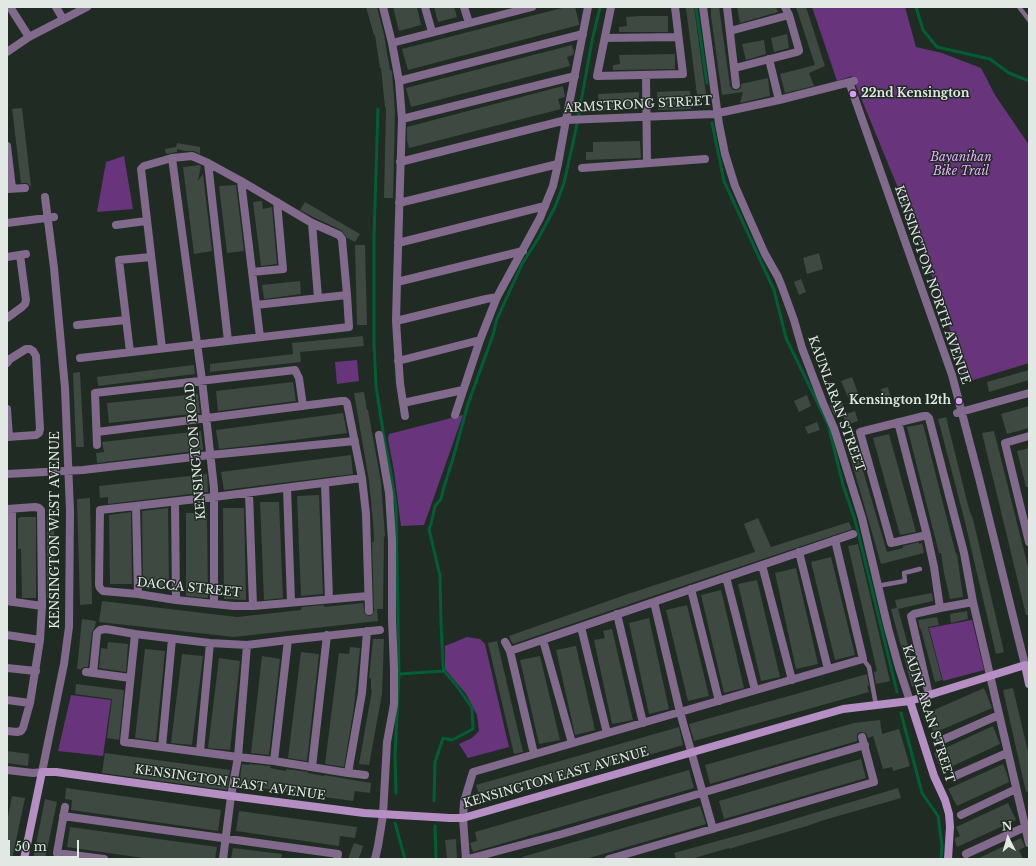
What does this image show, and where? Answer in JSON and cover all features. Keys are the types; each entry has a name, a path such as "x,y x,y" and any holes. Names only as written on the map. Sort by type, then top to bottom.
{"street":[{"path":"10,7 29,37"},
{"path":"56,7 63,19"},
{"path":"7,52 29,37 87,7"},
{"path":"383,7 392,42 399,81 402,119 396,321 400,383 405,416"},
{"path":"425,7 432,32"},
{"path":"464,7 469,23"},
{"path":"392,42 532,7"},
{"path":"454,415 480,340 497,297 523,251 553,186 569,119 574,76 588,7"},
{"path":"611,7 597,76 683,74 675,7"},
{"name":"KAUNLARAN STREET","path":"702,7 717,113 725,154 735,186 765,254 782,287 810,370 834,428 862,518 877,586 907,702 949,814 950,827 948,859"},
{"path":"727,7 736,85"},
{"path":"734,68 797,52 799,50 789,15 785,7"},
{"path":"730,31 789,15"},
{"path":"399,81 583,34"},
{"path":"605,38 678,37"},
{"path":"769,59 779,100"},
{"path":"646,75 647,163"},
{"path":"402,119 574,76"},
{"name":"ARMSTRONG STREET","path":"400,162 569,119 703,115 779,100 851,81"},
{"name":"KENSINGTON NORTH AVENUE","path":"851,81 952,375 959,412 1027,665 1029,684"},
{"path":"7,146 10,189 25,188"},
{"path":"80,358 349,327 342,239 339,235 312,223 241,181 192,156 172,158 144,166 141,169 146,221 162,348"},
{"name":"KENSINGTON ROAD","path":"172,158 207,418 214,497 214,604"},
{"path":"582,168 705,159"},
{"path":"208,163 228,341"},
{"path":"399,203 558,164"},
{"path":"241,181 260,337"},
{"name":"KENSINGTON WEST AVENUE","path":"24,859 64,664 68,639 70,608 70,511 66,388 54,268 51,218 45,197"},
{"path":"252,272 283,269 277,202"},
{"path":"398,243 545,206"},
{"path":"7,223 51,218"},
{"path":"116,225 146,221"},
{"path":"312,223 318,298"},
{"path":"397,282 523,251"},
{"path":"7,257 23,254 26,300 22,307 7,318"},
{"path":"130,352 119,260 151,257"},
{"path":"256,305 347,295"},
{"path":"396,321 497,297"},
{"path":"77,325 126,320"},
{"path":"398,361 480,340"},
{"path":"7,363 10,359 26,349 33,351 36,356 39,433 36,436 8,437 7,409"},
{"path":"97,445 95,393 295,370 299,378 303,406"},
{"path":"403,403 463,390"},
{"path":"959,412 1029,393"},
{"path":"96,432 345,401 347,403 362,478 366,514 369,611"},
{"path":"927,535 891,543 860,432 924,416 929,418 964,553 973,602 1029,843"},
{"path":"898,422 927,535 934,567 940,608"},
{"path":"375,859 383,815 387,742 394,704 392,541 389,493 379,435"},
{"path":"1029,436 1006,442 1029,542"},
{"path":"7,474 68,471 355,440"},
{"path":"138,594 136,506 362,478"},
{"path":"325,483 329,598"},
{"path":"287,488 291,602"},
{"path":"249,493 253,606"},
{"path":"175,502 176,600"},
{"name":"DACCA STREET","path":"136,506 100,510 99,585 103,591 234,606 253,606 329,598 368,596"},
{"path":"7,731 21,731 30,703 40,640 42,606 41,510 35,507 9,509 10,602 42,606"},
{"path":"510,651 853,534"},
{"path":"609,859 874,782 863,741 703,792 562,834 467,859 463,818 464,802 473,772 863,659 835,540"},
{"path":"799,552 828,669"},
{"path":"762,565 792,680"},
{"path":"726,577 755,690"},
{"path":"691,589 719,701"},
{"path":"654,602 680,712 713,829"},
{"path":"929,695 911,616 940,608 973,602"},
{"path":"617,614 644,723"},
{"path":"581,627 607,733"},
{"path":"130,678 90,673 97,633 100,630 106,629 210,643 247,645 380,630"},
{"path":"348,773 362,693 367,631"},
{"path":"135,634 124,742 274,761 365,775"},
{"path":"312,768 327,635"},
{"path":"7,636 40,640"},
{"path":"162,747 172,639"},
{"path":"274,761 288,640"},
{"path":"543,640 572,743"},
{"path":"505,642 510,651 534,754"},
{"path":"200,751 210,643"},
{"path":"223,859 231,796 238,757 247,645"},
{"name":"KENSINGTON EAST AVENUE","path":"7,770 33,773 51,771 383,815 463,818 843,709 859,706 907,702 1027,665"},
{"path":"7,668 36,671"},
{"path":"7,700 30,703"},
{"path":"940,741 999,715"},
{"path":"955,776 1007,753"},
{"path":"960,815 1016,789"},
{"path":"65,807 57,853 104,859"},
{"path":"63,816 338,854 337,859"},
{"path":"966,854 1025,827"}],"lane":[{"path":"1019,7 1029,20"},
{"path":"877,586 905,580 904,572 920,569"},
{"path":"863,659 869,667 876,705"}],"green space":[{"name":"Bayanihan Bike Trail","path":"812,7 905,7 916,47 942,53 981,68 995,95 1029,145 1029,363 967,382 941,301 914,227 852,76 837,81"},
{"path":"124,156 133,209 97,212 106,162"},
{"path":"357,360 359,381 337,384 335,362"},
{"path":"463,415 424,525 401,526 394,471 388,439 389,434"},
{"path":"972,620 984,670 943,681 929,628"},
{"path":"467,637 480,639 485,644 509,747 468,758 459,744 472,738 479,731 477,715 466,694 445,669 445,646"},
{"path":"71,695 111,700 103,756 58,751"}],"building":[{"path":"366,7 377,7 390,70 392,72 395,111 393,198 384,198 386,107 375,35"},
{"path":"393,7 417,7 421,25 399,31"},
{"path":"434,7 454,7 457,17 438,22"},
{"path":"566,7 575,7 579,25 408,70 402,49"},
{"path":"694,7 706,94 697,95 686,8"},
{"path":"719,7 730,86 733,90 737,90 741,88 741,84 768,78 770,96 740,103 743,92 722,95 711,16 711,8"},
{"path":"737,7 776,7 778,12 740,23"},
{"path":"796,7 806,7 825,66 809,73 814,86 785,93 780,74 815,65"},
{"path":"668,16 668,32 619,32 619,27 627,26 626,17"},
{"path":"787,34 789,48 774,52 771,38"},
{"path":"764,40 766,54 746,60 742,44"},
{"path":"572,45 574,52 573,55 567,57 570,66 411,107 406,88"},
{"path":"675,54 675,69 613,70 613,65 620,64 619,55"},
{"path":"563,86 565,97 558,99 561,109 409,148 407,140 407,127"},
{"path":"690,91 691,109 658,110 657,92"},
{"path":"639,92 639,109 599,111 598,94"},
{"path":"22,108 31,186 27,183 21,183 12,109"},
{"path":"640,141 641,158 586,160 586,152 593,152 593,142"},
{"path":"177,143 200,147 200,154 194,151 177,149 177,152 166,154 165,149 176,147"},
{"path":"201,166 198,181 203,174 212,251 194,254 183,167"},
{"path":"236,185 244,251 227,253 219,186"},
{"path":"262,201 263,209 272,207 277,264 261,266 253,202"},
{"path":"305,202 360,234 355,242 347,238 341,230 300,210"},
{"path":"355,245 365,245 367,325 357,325"},
{"path":"819,253 823,269 807,274 803,258"},
{"path":"801,279 806,292 799,295 794,282"},
{"path":"300,281 301,294 264,299 262,285"},
{"path":"363,336 364,346 300,352 301,362 210,372 210,364 293,354 292,343"},
{"path":"194,365 195,374 98,386 97,377"},
{"path":"1029,370 1029,380 989,392 987,382"},
{"path":"80,372 84,447 76,447 73,373"},
{"path":"852,377 858,393 848,397 841,381"},
{"path":"293,382 296,401 218,411 216,391"},
{"path":"888,387 892,404 884,406 881,389"},
{"path":"364,392 381,482 385,536 383,609 377,609 378,621 234,637 99,622 102,601 237,617 301,610 302,607 324,605 324,607 363,603 365,614 369,616 372,615 374,611 372,542 374,542 373,521 369,481 354,393"},
{"path":"198,394 200,413 109,423 107,403"},
{"path":"807,395 811,406 799,412 794,401"},
{"path":"842,401 845,411 834,415 830,405"},
{"path":"1029,406 1029,428 1007,434 1001,414"},
{"path":"855,411 858,421 846,425 843,415"},
{"path":"343,413 347,433 219,449 216,430"},
{"path":"946,417 969,509 973,519 1004,652 996,654 964,518 938,419"},
{"path":"817,422 820,430 808,434 805,427"},
{"path":"923,424 957,554 963,597 950,599 941,553 939,553 907,427"},
{"path":"201,431 203,450 97,463 96,453 104,452 102,442"},
{"path":"994,431 1029,571 1029,615 1026,615 982,433"},
{"path":"889,434 916,532 900,535 873,438"},
{"path":"854,440 887,552 919,542 919,544 922,543 924,553 881,564 846,442"},
{"path":"1029,448 1029,487 1026,487 1017,451"},
{"path":"351,455 353,474 224,490 221,472"},
{"path":"207,474 208,492 108,504 108,497 100,498 99,486"},
{"path":"319,495 323,594 301,596 297,496"},
{"path":"90,498 92,604 80,605 77,499"},
{"path":"260,502 279,502 283,598 264,600"},
{"path":"168,508 169,588 146,589 146,584 143,584 142,511"},
{"path":"223,508 244,508 246,600 224,599"},
{"path":"131,512 132,584 110,584 109,515"},
{"path":"186,513 207,513 208,598 186,596"},
{"path":"47,516 54,516 55,598 47,598"},
{"path":"36,517 36,598 22,598 21,549 18,549 18,518"},
{"path":"758,518 771,547 849,522 852,529 513,644 511,641 509,636 625,595 755,552 744,524"},
{"path":"858,544 890,681 876,684 874,672 877,671 848,546"},
{"path":"831,557 855,655 835,660 811,562"},
{"path":"796,568 818,664 796,669 775,573"},
{"path":"757,580 780,677 761,681 738,584"},
{"path":"721,590 744,688 724,693 701,595"},
{"path":"932,593 933,601 898,609 919,685 912,687 891,609 897,608 895,600"},
{"path":"687,605 709,696 688,701 666,610"},
{"path":"967,611 968,619 951,623 950,614"},
{"path":"937,617 939,625 928,627 942,680 935,682 918,620"},
{"path":"649,618 669,709 649,714 629,623"},
{"path":"82,619 96,621 92,632 88,667 77,669"},
{"path":"612,629 633,720 612,724 594,640 605,638 603,631"},
{"path":"373,639 384,639 382,694 369,765 359,764 372,690 371,678 369,678"},
{"path":"497,641 523,752 514,754 488,643"},
{"path":"108,642 128,644 126,672 99,668 101,648 107,649"},
{"path":"576,646 595,730 575,735 556,650"},
{"path":"350,647 360,648 354,707 344,767 325,764 339,653 349,654"},
{"path":"145,649 165,651 156,741 135,738"},
{"path":"301,652 319,654 307,761 288,758"},
{"path":"182,654 203,656 192,745 171,743"},
{"path":"262,656 280,659 269,755 251,753"},
{"path":"540,656 560,740 539,744 520,660"},
{"path":"219,658 240,661 230,750 208,748"},
{"path":"867,674 869,686 867,686 869,692 694,741 689,724"},
{"path":"76,684 124,690 119,740 107,738 112,699 75,694"},
{"path":"984,688 992,708 934,733 925,714"},
{"path":"1013,688 1029,756 1029,791 1026,792 1003,690"},
{"path":"880,720 882,734 899,729 910,766 893,771 892,767 883,769 873,736 868,738 866,733 861,732 857,735 857,741 710,784 705,765 854,723"},
{"path":"993,726 1000,744 942,771 934,753"},
{"path":"679,727 683,745 475,805 472,796 479,794 476,785"},
{"path":"7,751 29,754 28,766 7,763"},
{"path":"105,753 230,770 227,790 102,773"},
{"path":"861,759 866,778 724,819 719,801"},
{"path":"242,764 271,766 270,768 286,771 286,769 308,772 371,783 370,793 355,791 353,801 239,785"},
{"path":"1003,764 1009,782 957,806 948,789"},
{"path":"689,770 694,788 473,852 470,843 477,841 475,832"},
{"path":"66,788 221,810 218,831 71,810 72,800 65,799"},
{"path":"898,788 901,798 729,849 691,859 676,859 674,853 761,829"},
{"path":"12,796 25,798 12,859 7,859 7,822"},
{"path":"45,799 57,802 45,859 33,859"},
{"path":"1008,803 1016,820 957,847 955,838 960,836 956,827"},
{"path":"700,806 706,824 586,859 523,859 522,857"},
{"path":"239,811 357,827 355,838 340,836 339,846 236,831"},
{"path":"70,827 217,847 215,859 150,859 67,847"},
{"path":"1021,838 1025,847 1019,850 1023,859 977,859"},
{"path":"456,839 457,859 447,859 445,840"},
{"path":"354,843 363,846 361,853 358,859 348,859"},
{"path":"233,848 282,854 281,859 231,859"}],"waterway":[{"path":"434,801 435,762 443,738 452,740 473,729 472,708 444,671 440,576 429,529 435,506 441,499 468,404 493,335 497,319 522,264 538,239 555,207 564,183 600,7"},
{"path":"696,7 707,83"},
{"path":"916,7 923,30 937,47 990,59 1009,73 1029,81"},
{"path":"378,109 374,236 374,344 376,386 396,508 399,674"},
{"path":"712,123 724,181 774,290 786,338 828,424 843,485 855,520 897,692"},
{"path":"396,793 395,755 399,674 444,671"},
{"path":"901,713 922,793 938,816 942,846 941,859"},
{"path":"395,823 405,859"},
{"path":"435,826 436,859"}],"place":[{"name":"22nd Kensington","path":"853,94"},
{"name":"Kensington 12th","path":"959,401"}]}
